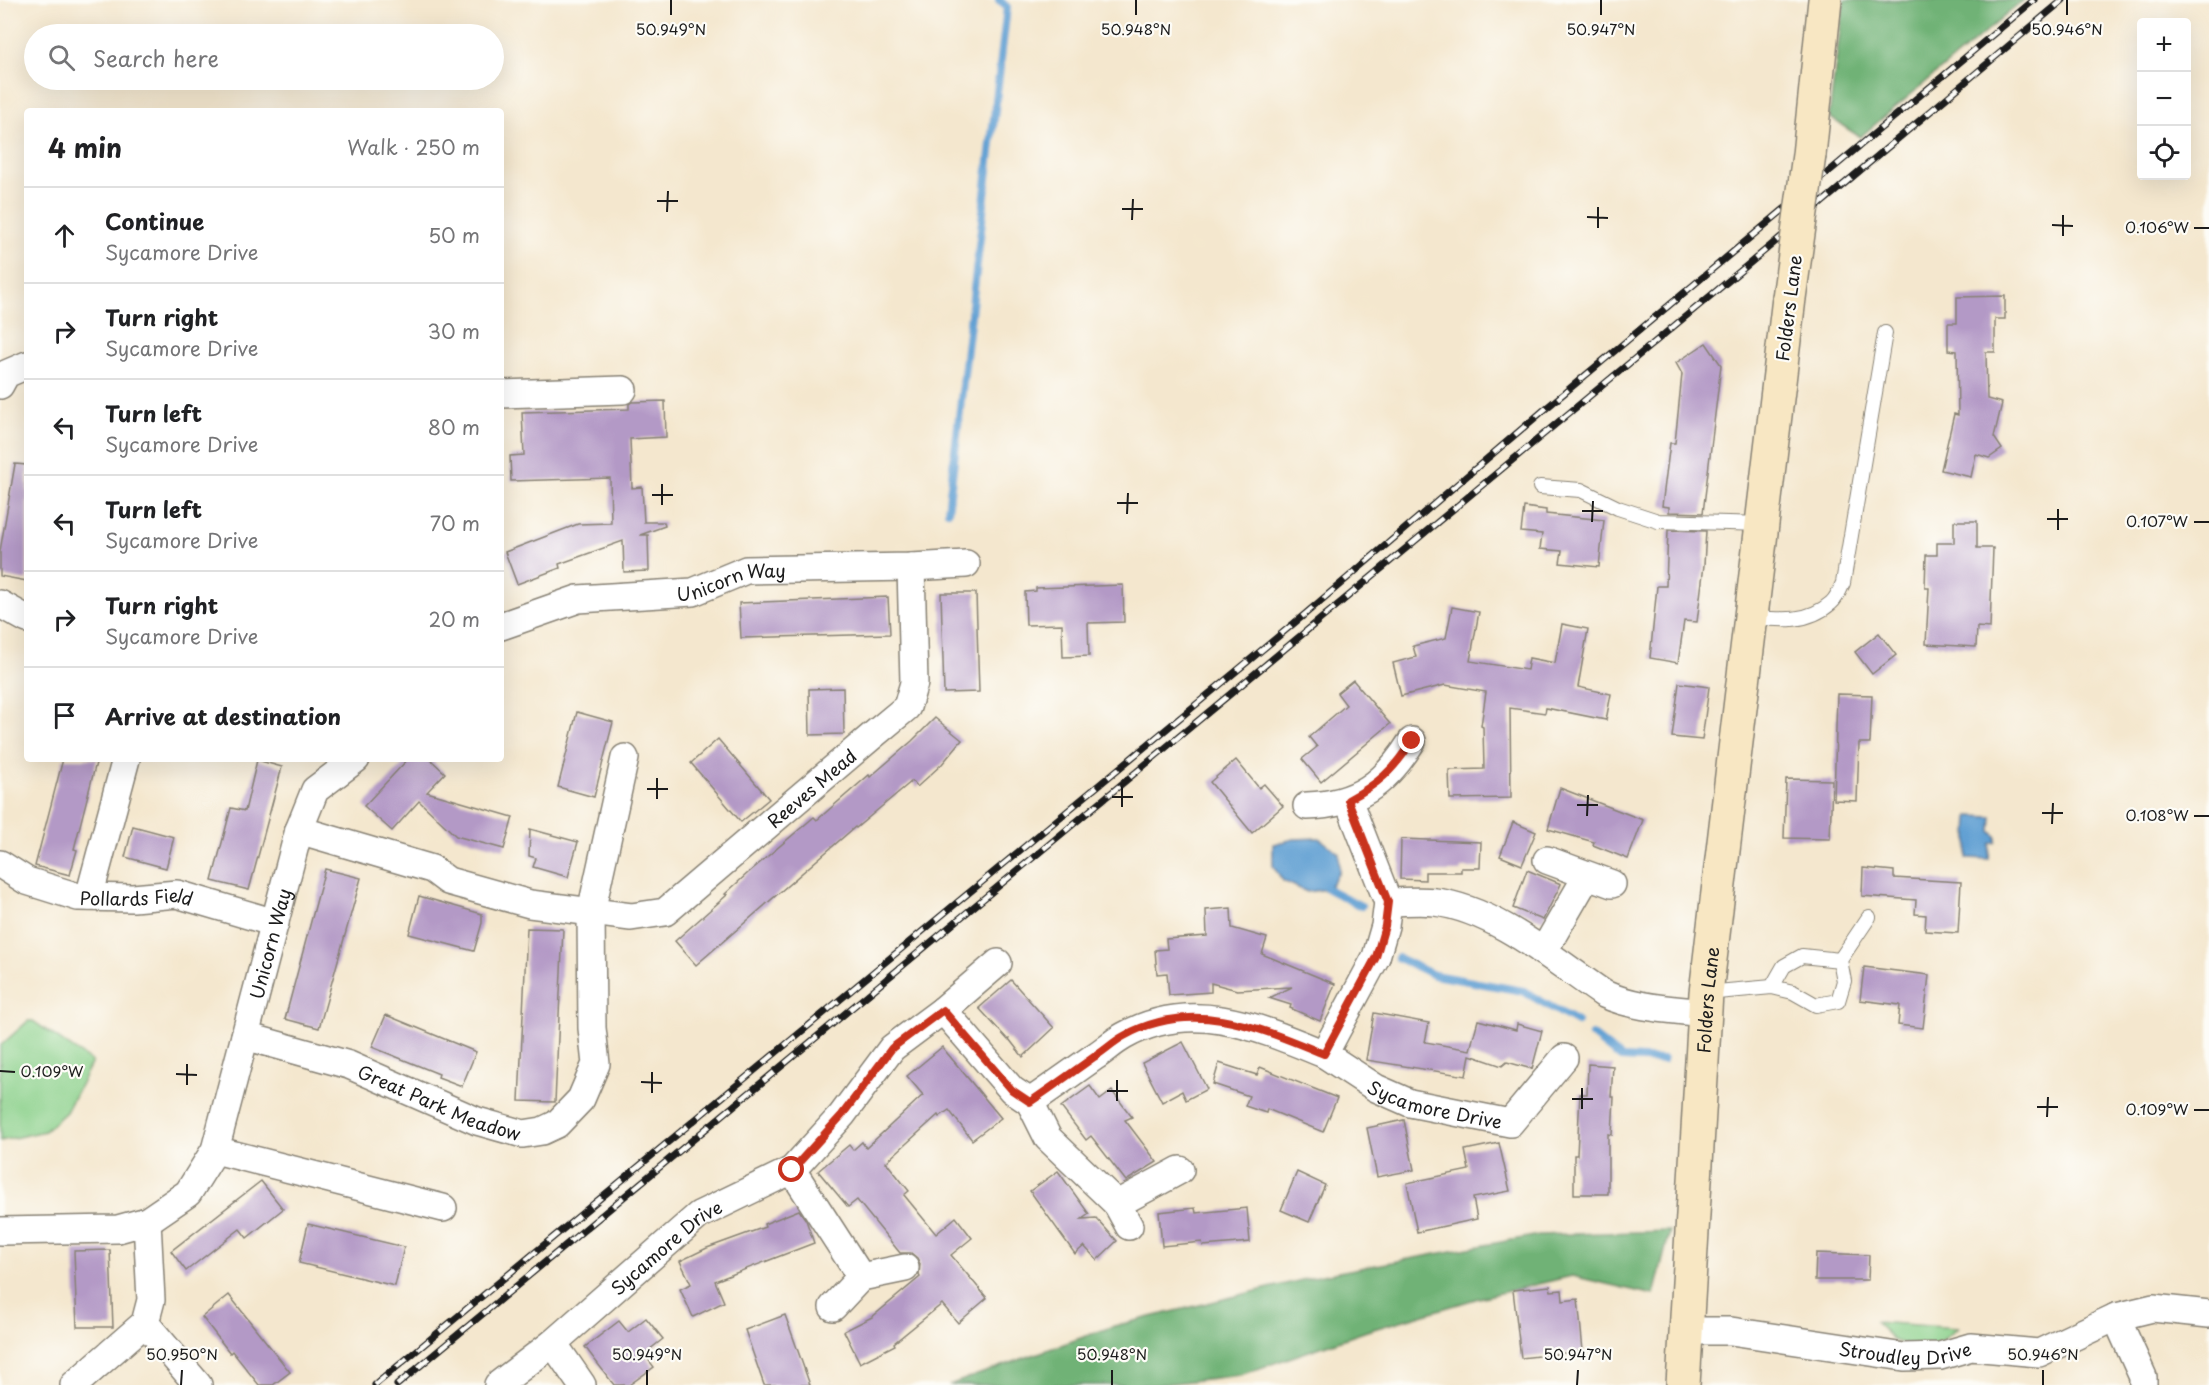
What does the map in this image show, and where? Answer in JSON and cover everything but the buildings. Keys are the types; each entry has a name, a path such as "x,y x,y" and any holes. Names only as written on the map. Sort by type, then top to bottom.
{"main road":[{"name":"Folders Lane","path":"1683,1385 1705,1003 1789,298 1809,155 1825,0"}],"street":[{"path":"0,386 6,374 24,366"},
{"path":"504,394 623,390"},
{"name":"Unicorn Way","path":"504,625 578,599 693,592 746,570 966,564"},
{"name":"Reeves Mead","path":"300,830 432,869 448,881 530,904 631,917 665,912 872,735 908,707 914,683 911,567"},
{"path":"0,604 24,617"},
{"path":"1307,806 1327,806 1348,800 1380,781 1393,769 1412,741"},
{"path":"591,912 625,758"},
{"path":"89,897 125,762"},
{"name":"Unicorn Way","path":"0,1231 118,1228 147,1221 188,1193 215,1150 300,830 315,790 352,762"},
{"path":"1324,1054 1376,957 1385,926 1388,902 1348,800"},
{"path":"1543,952 1599,880 1547,860"},
{"name":"Pollards Field","path":"0,864 27,881 78,897 133,898 177,894 275,923"},
{"path":"1388,902 1436,902 1470,911 1515,932 1604,994 1615,999 1636,1005 1705,1003"},
{"name":"Great Park Meadow","path":"245,1036 349,1065 477,1121 523,1134 542,1131 557,1124 581,1099 596,1064 592,1028 591,912"},
{"name":"Sycamore Drive","path":"498,1385 553,1342 699,1215 792,1170 842,1115 892,1048 943,1010 998,963"},
{"path":"943,1010 1012,1090 1030,1102 1048,1138 1123,1215 1180,1170"},
{"name":"Sycamore Drive","path":"1030,1102 1124,1036 1153,1023 1179,1017 1218,1018 1287,1038 1324,1054 1376,1088 1410,1103 1510,1123 1564,1058"},
{"path":"215,1150 443,1208"},
{"path":"792,1170 861,1277"},
{"path":"74,1385 145,1323 151,1300 147,1221"},
{"path":"833,1307 861,1277 905,1268"},
{"name":"Stroudley Drive","path":"1687,1331 1731,1331 1904,1357 1940,1356 1971,1347 2038,1353 2116,1317 2153,1308 2209,1314"},
{"path":"2116,1317 2143,1377 2143,1385"},
{"path":"145,1323 198,1385"},
{"path":"553,1342 582,1385"}],"lane":[{"path":"1750,617 1786,621 1807,618 1832,603 1843,584 1885,333"},
{"path":"1540,487 1581,489 1618,507 1658,521 1763,524"},
{"path":"1705,1003 1772,987 1793,992 1816,1005 1838,1001 1844,981 1840,960 1869,917"},
{"path":"1772,987 1784,966 1802,956 1840,960"}],"green space":[{"path":"1844,0 2024,0 1860,137 1829,117"},
{"path":"28,1021 33,1021 92,1062 66,1112 45,1131 0,1141 0,1046"},
{"path":"1670,1231 1654,1295 1572,1276 1479,1298 1367,1331 1240,1375 1157,1385 949,1385 1114,1326 1322,1275 1539,1235"},
{"path":"1875,1322 1958,1328 1935,1346 1913,1346 1895,1341"}],"water":[{"path":"1969,816 1992,817 1991,831 1996,836 1996,842 1990,844 1989,859 1967,858"},
{"path":"1319,838 1339,853 1339,872 1328,889 1307,892 1283,881 1273,866 1273,844 1294,839"}],"waterway":[{"path":"948,511 1007,7 999,0"},
{"path":"1328,889 1361,906"},
{"path":"1398,958 1434,975 1523,991 1577,1022"},
{"path":"1592,1035 1621,1058 1663,1060"}],"railway":[{"path":"375,1385 1304,615 1544,410 2034,0"},
{"path":"397,1385 1750,263 2063,0"}],"route":[{"path":"792,1170 842,1115 892,1048 943,1010 1012,1090 1030,1102 1124,1036 1153,1023 1179,1017 1218,1018 1287,1038 1324,1054 1376,957 1385,926 1388,902 1348,800 1380,781 1393,769 1412,741"}]}
